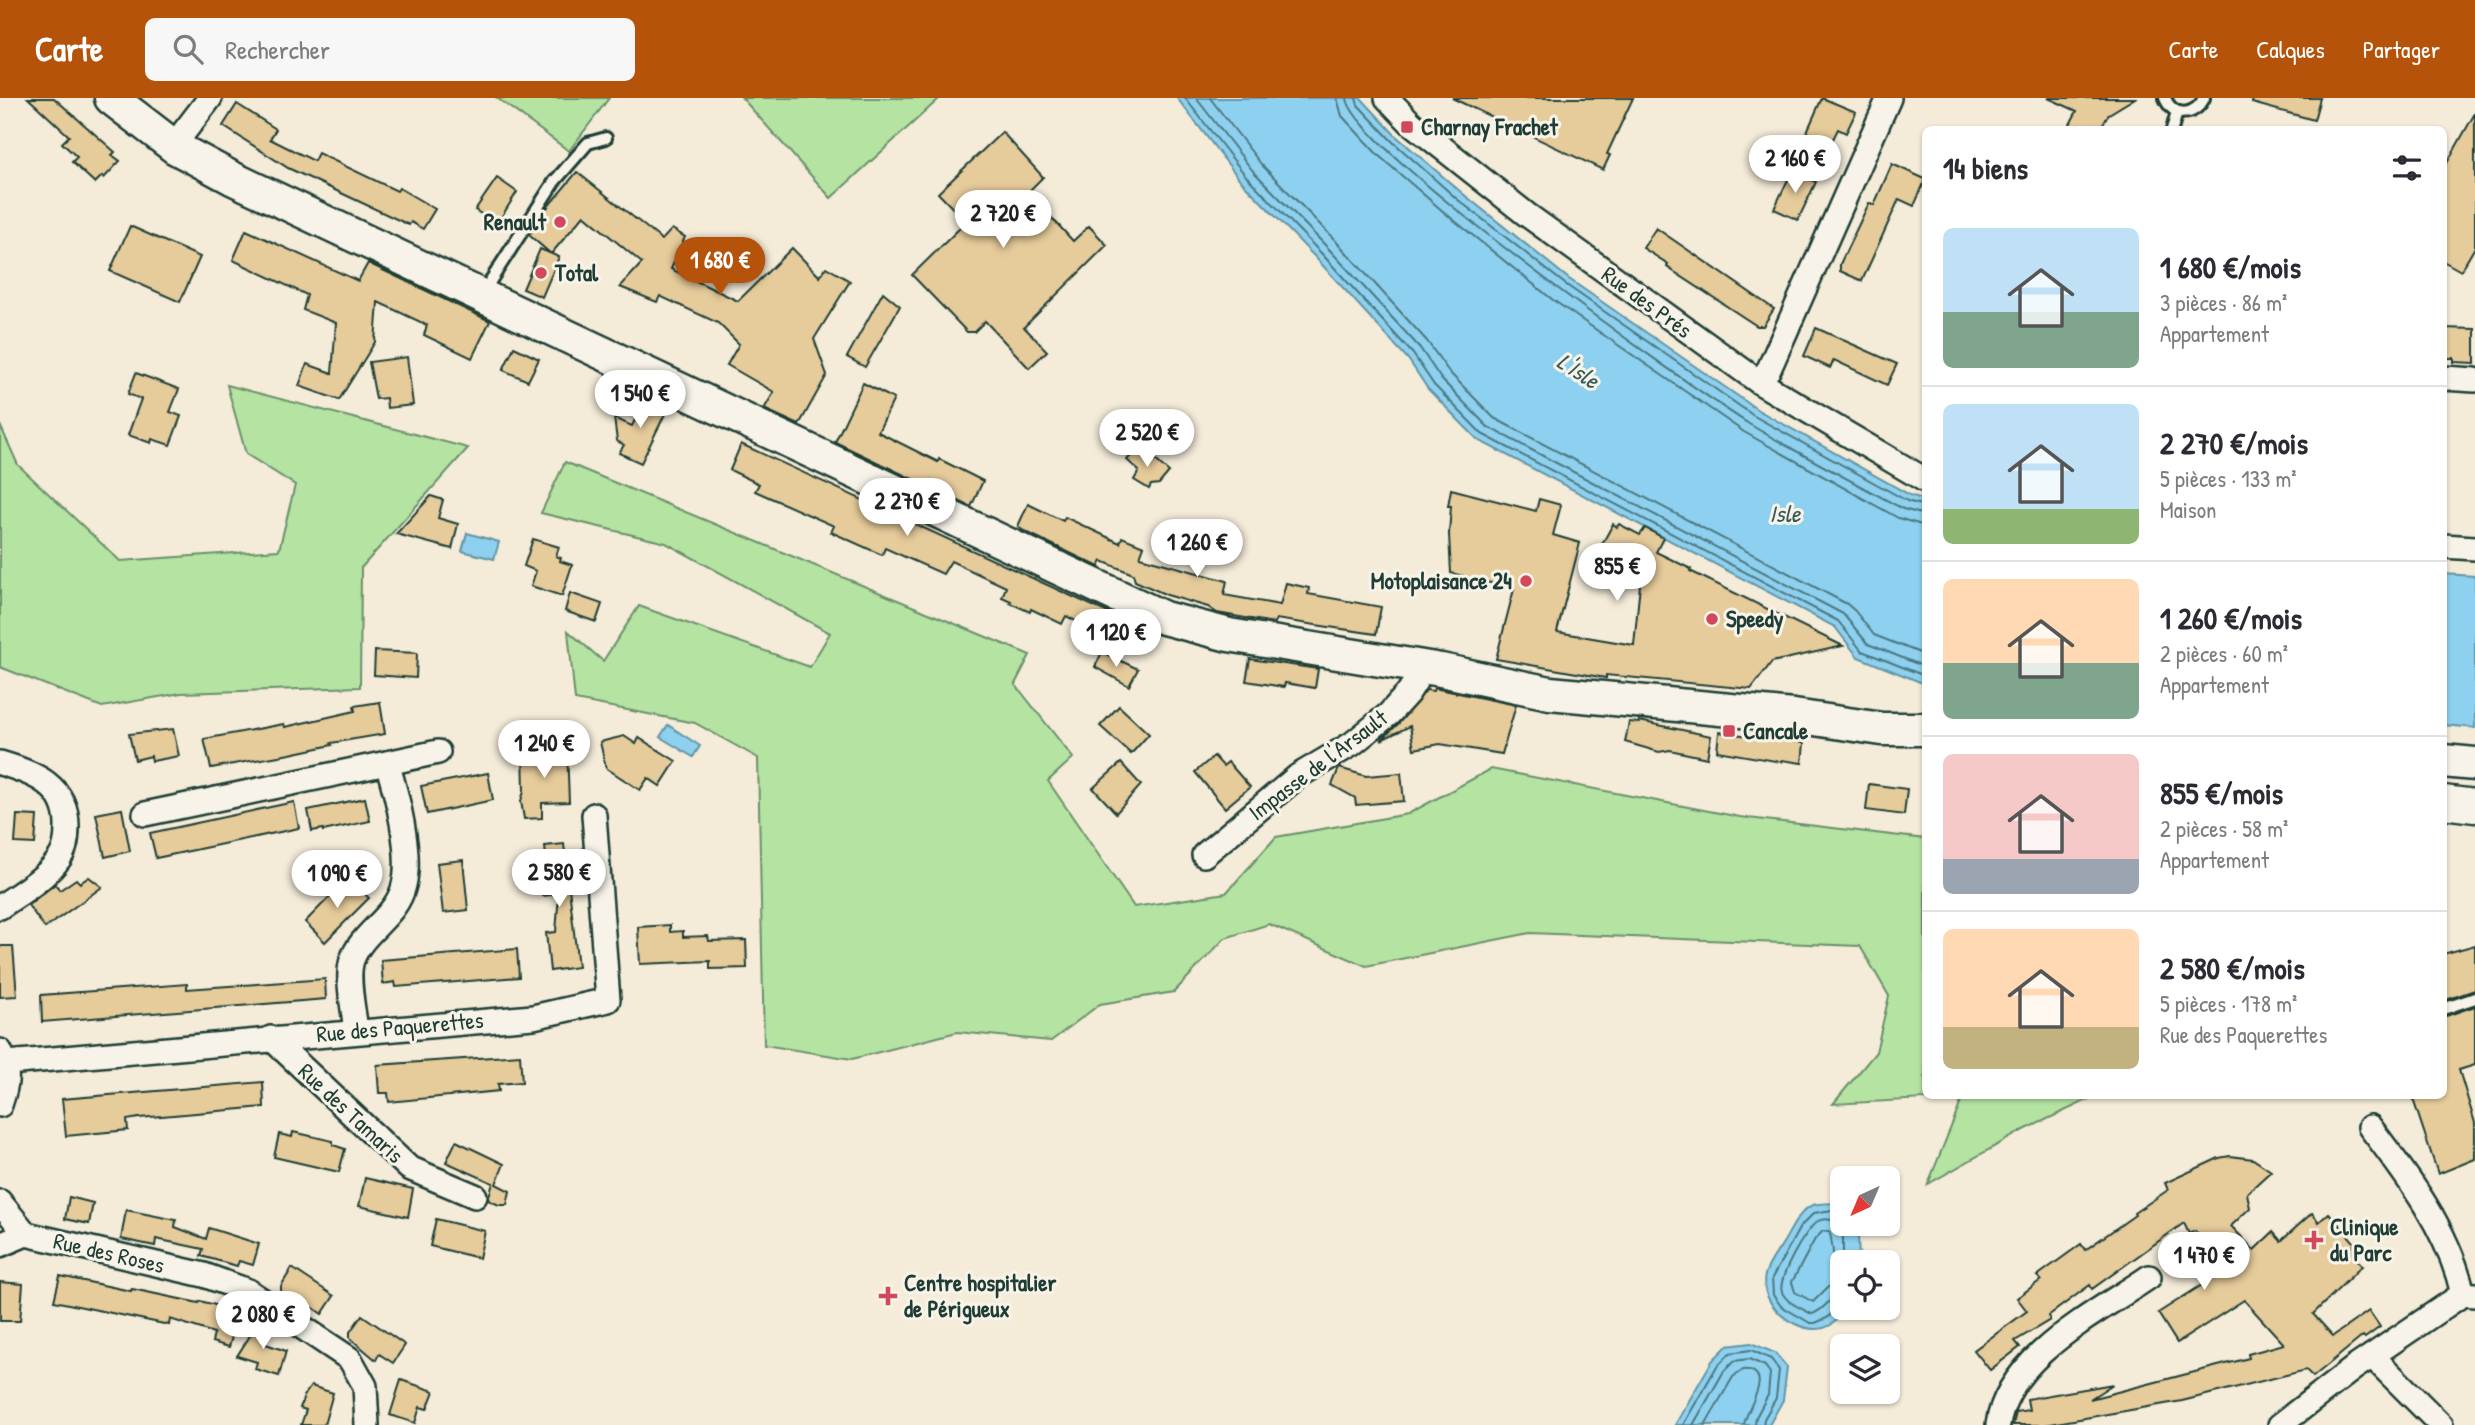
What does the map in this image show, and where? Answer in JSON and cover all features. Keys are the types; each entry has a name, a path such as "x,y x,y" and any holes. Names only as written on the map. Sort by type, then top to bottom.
{"main road":[{"path":"111,98 176,148 232,178 1164,618 1229,635 1424,668 1550,693 1794,716 1882,729 1922,738"},
{"path":"1882,729 1922,729"},
{"path":"2447,761 2475,764"},
{"path":"2447,802 2475,806"}],"street":[{"path":"176,148 184,132 210,98"},
{"name":"Rue des Prés","path":"1387,98 1411,122 1526,214 1759,383 1922,478"},
{"path":"1759,383 1769,369 1889,98"},
{"path":"2447,378 2475,380"},
{"path":"2447,546 2475,548"},
{"name":"Impasse de l'Arsault","path":"1204,855 1298,776 1352,744 1389,714 1424,668"},
{"path":"145,814 438,752"},
{"path":"0,763 33,774 54,788 65,805 67,837 60,858 37,881 0,906"},
{"path":"356,1031 351,985 352,961 361,945 394,908 404,887 408,863 394,786 387,763"},
{"name":"Rue des Paquerettes","path":"3,1057 533,1017 608,1000 594,815"},
{"name":"Rue des Tamaris","path":"271,1038 409,1168 475,1196"},
{"path":"0,1105 8,1083 3,1057"},
{"path":"2280,1425 2372,1356 2469,1295 2428,1209 2370,1127"},
{"name":"Rue des Roses","path":"0,1202 26,1234 204,1275 248,1291 350,1359 365,1386 367,1425"},
{"path":"0,1245 26,1234"},
{"path":"1998,1425 2000,1409 2024,1370 2055,1341 2149,1278"},
{"path":"2372,1356 2441,1425"}],"lane":[{"path":"2165,98 2167,104 2177,112 2184,113 2196,109 2204,98"},
{"path":"2173,126 2177,112"},
{"path":"481,297 554,182 588,143 606,138"},
{"path":"2447,1008 2475,999"}],"green space":[{"path":"497,98 609,98 569,151"},
{"path":"742,98 940,98 831,198"},
{"path":"227,385 468,448 361,568 360,687 181,693 102,707 0,667 0,425 18,465 120,561 279,550 295,485 246,454"},
{"path":"565,462 1030,655 1015,684 1073,758 1048,781 1134,907 1226,893 1276,837 1408,814 1491,769 1740,817 1922,839 1922,1099 1926,1099 1833,1104 1876,1052 1889,996 1860,946 1530,933 1366,966 1269,924 1225,938 1174,992 1100,1004 1051,1041 957,1032 852,1059 764,1045 758,758 695,723 575,700 568,631 603,661 639,606 810,667 830,633 666,543 541,513"},
{"path":"1962,1099 2090,1099 2022,1131 1928,1184"}],"water":[{"path":"1177,98 1361,98 1396,136 1569,279 1758,410 1910,495 1922,499 1922,683 1858,657 1835,627 1478,440 1428,389 1408,359 1315,257 1241,181"},
{"path":"467,533 499,542 494,559 462,551"},
{"path":"2447,574 2475,576 2475,728 2447,725"},
{"path":"668,725 700,746 693,757 660,737"},
{"path":"1830,1203 1830,1236 1858,1236 1859,1250 1830,1250 1830,1320 1835,1320 1822,1328 1794,1324 1781,1315 1765,1290 1765,1275 1771,1261 1794,1224 1805,1210 1813,1205"},
{"path":"1751,1343 1775,1353 1787,1367 1783,1400 1769,1425 1675,1425 1712,1361 1727,1346"}],"building":[{"path":"28,98 54,98 115,152 112,155 120,161 104,178 102,176 95,183 72,162 77,157 62,143 69,136"},
{"path":"1452,98 1633,98 1607,154 1610,155 1603,170"},
{"path":"1822,98 1856,112 1846,133 1838,129 1829,147 1805,136"},
{"path":"2048,98 2135,98 2109,114 2102,126 2069,126 2077,111"},
{"path":"2253,98 2320,98 2314,120 2252,103"},
{"path":"237,104 276,129 270,139 314,161 318,153 397,191 399,188 435,209 423,229 411,222 409,225 288,168 223,126"},
{"path":"2475,113 2475,247 2461,271 2447,263 2447,163"},
{"path":"1002,132 1043,177 1028,192 1073,241 1089,226 1107,245 1024,327 1047,351 1029,368 985,321 974,332 967,332 912,275 966,222 938,193"},
{"path":"1892,164 1922,178 1922,188 1914,206 1899,199 1862,281 1840,271 1840,264 1869,203 1874,205"},
{"path":"1792,171 1816,182 1798,220 1774,209"},
{"path":"577,172 662,240 672,229 685,237 671,269 738,301 792,248 820,277 826,267 850,281 814,339 827,375 799,425 764,409 774,392 727,365 739,344 718,323 660,296 657,302 620,287 642,263 584,215 551,254 529,235 545,210"},
{"path":"497,178 517,192 497,224 475,210"},
{"path":"130,226 200,257 180,302 110,271"},
{"path":"1656,228 1774,309 1763,326 1757,326 1667,267 1668,264 1643,248"},
{"path":"246,230 358,281 368,263 490,321 472,358 424,335 427,325 378,302 375,342 339,400 299,386 307,364 332,373 336,323 303,310 307,295 233,260"},
{"name":"Total","path":"540,249 559,257 542,297 523,289"},
{"path":"883,292 900,306 865,367 847,357"},
{"path":"1816,328 1897,364 1887,385 1834,360 1830,368 1804,356"},
{"path":"2447,328 2475,329 2475,363 2454,362 2454,358 2447,358"},
{"path":"514,347 539,359 528,381 503,370"},
{"path":"407,357 413,405 387,408 386,398 376,399 369,362"},
{"path":"136,373 179,389 170,412 181,416 170,445 152,439 151,443 128,435 141,399 128,394"},
{"path":"863,383 894,399 878,432 983,481 971,507 835,442"},
{"path":"646,397 668,408 641,463 619,453 624,445 617,441 614,418 632,426"},
{"path":"741,444 1117,617 1108,637 1066,616 1062,624 1031,609 1030,612 1010,603 1011,601 1002,597 1006,587 951,561 943,574 885,548 882,555 831,532 834,526 755,491 759,484 730,470"},
{"path":"1140,446 1169,472 1159,484 1151,485 1149,489 1134,480 1139,471 1127,460"},
{"path":"1451,489 1536,511 1539,499 1561,505 1553,535 1580,543 1557,632 1634,645 1640,584 1619,574 1621,570 1596,555 1613,524 1617,527 1619,524 1640,535 1645,528 1663,538 1656,552 1843,646 1772,662 1751,689 1606,675 1606,678 1496,659 1514,589 1451,573 1451,506 1448,506"},
{"path":"431,496 443,500 438,518 458,524 452,549 396,534"},
{"path":"1028,504 1063,521 1065,517 1120,543 1122,537 1144,546 1140,557 1227,581 1224,595 1280,605 1286,583 1309,588 1308,594 1381,607 1376,634 1276,619 1274,623 1217,613 1208,607 1167,595 1135,581 1133,574 1102,561 1099,567 1022,530 1018,526"},
{"path":"533,539 559,547 556,556 561,558 560,561 572,565 562,596 531,586 536,571 524,566"},
{"path":"570,593 602,604 596,622 565,611"},
{"path":"375,651 417,653 416,678 374,675"},
{"path":"1102,652 1138,669 1129,686 1095,667"},
{"path":"1250,659 1318,669 1315,688 1285,683 1284,687 1246,681"},
{"path":"1434,688 1516,705 1502,754 1440,744 1414,749 1410,726 1381,740 1426,690 1433,691"},
{"path":"380,702 385,734 211,768 204,739 284,724 285,727 355,711 354,706"},
{"path":"1119,706 1149,734 1131,754 1100,726"},
{"path":"1639,721 1711,736 1707,758 1670,750 1659,752 1625,742 1629,722"},
{"path":"173,729 179,756 152,761 151,756 135,760 129,734"},
{"path":"1719,732 1804,743 1802,763 1717,751"},
{"path":"624,736 636,744 639,738 676,761 660,786 648,778 640,790 606,768 600,742"},
{"path":"567,748 569,802 542,803 542,818 524,819 521,801 524,791 523,749"},
{"path":"1214,756 1223,766 1228,762 1250,787 1225,808 1195,772"},
{"path":"1121,763 1141,785 1116,813 1093,788"},
{"path":"1339,768 1366,776 1401,773 1404,801 1356,805 1355,798 1332,785"},
{"path":"488,773 493,800 427,814 421,786"},
{"path":"1869,784 1907,789 1904,815 1866,810"},
{"path":"365,798 370,821 312,831 308,810"},
{"path":"294,802 299,828 156,858 150,833"},
{"path":"122,809 130,851 105,857 96,814"},
{"path":"17,815 37,816 35,844 15,843"},
{"path":"564,844 578,967 550,971 546,933 556,932 559,894 543,896 538,858 546,857 545,846"},
{"path":"463,860 468,910 443,913 437,863"},
{"path":"89,877 102,887 45,928 28,905 55,884 60,890 76,879 80,883"},
{"path":"348,878 369,898 325,942 305,922"},
{"path":"670,925 670,932 683,931 683,937 708,936 709,941 746,940 747,968 710,969 710,961 640,964 638,927"},
{"path":"2475,945 2475,990 2447,1000 2447,953"},
{"path":"0,946 13,946 17,996 0,997"},
{"path":"517,949 519,977 396,987 395,982 383,984 381,960"},
{"path":"325,979 326,999 42,1022 41,995 187,984 187,989"},
{"path":"2475,1006 2475,1065 2459,1070 2475,1123 2475,1159 2438,1174 2413,1099 2447,1099 2447,1016"},
{"path":"520,1055 522,1082 498,1084 499,1091 389,1102 388,1093 379,1093 377,1065"},
{"path":"263,1082 264,1107 139,1118 127,1120 128,1130 66,1136 62,1099"},
{"path":"293,1132 333,1141 333,1145 345,1149 339,1172 274,1157 279,1134 292,1137"},
{"path":"456,1141 504,1164 496,1184 510,1191 507,1205 488,1200 493,1183 446,1162"},
{"path":"2230,1156 2253,1159 2271,1171 2247,1193 2250,1208 2231,1226 2254,1250 2273,1232 2281,1241 2312,1213 2319,1222 2329,1213 2354,1242 2353,1256 2362,1266 2313,1314 2333,1336 2369,1311 2380,1327 2365,1338 2363,1336 2313,1377 2306,1370 2182,1401 2045,1425 2013,1425 2016,1412 2029,1410 2027,1399 2113,1384 2090,1399 2249,1358 2248,1354 2284,1344 2244,1300 2177,1343 2158,1313 2230,1267 2195,1231 2189,1234 2184,1223 2092,1289 2090,1285 2048,1316 2050,1320 2015,1341 2020,1347 1990,1370 1974,1350 2027,1311 2017,1298 2041,1280 2037,1276 2081,1244 2085,1250 2135,1215 2134,1213 2168,1190 2165,1183 2219,1158"},
{"path":"365,1178 413,1189 408,1217 359,1206"},
{"path":"69,1197 93,1203 89,1224 65,1219"},
{"path":"126,1210 176,1220 175,1227 206,1239 209,1228 259,1244 253,1265 239,1261 237,1266 201,1256 203,1249 156,1239 155,1246 121,1239"},
{"path":"436,1219 485,1231 479,1258 430,1246"},
{"path":"292,1268 334,1296 322,1314 309,1305 306,1309 281,1293 281,1286"},
{"path":"60,1276 223,1307 221,1315 237,1320 229,1347 212,1342 214,1333 170,1319 169,1325 54,1301"},
{"path":"0,1282 23,1284 20,1321 0,1321"},
{"path":"362,1315 405,1345 393,1363 379,1354 376,1360 350,1338 350,1332"},
{"path":"262,1317 269,1322 263,1343 286,1351 279,1376 255,1369 257,1362 237,1356"},
{"path":"401,1380 434,1391 427,1409 420,1407 415,1423 390,1415"},
{"path":"311,1386 333,1393 324,1425 301,1425 306,1410 300,1408"}],"place":[{"name":"Charnay Frachet","path":"1407,127"},
{"name":"Renault","path":"560,222"},
{"name":"Total","path":"541,273"},
{"name":"Motoplaisance 24","path":"1526,581"},
{"name":"Speedy","path":"1712,619"},
{"name":"Cancale","path":"1729,731"},
{"name":"Clinique du Parc","path":"2314,1240"},
{"name":"Centre hospitalier de Périgueux","path":"888,1296"}],"water label":[{"name":"L'Isle","path":"1578,371"},
{"name":"Isle","path":"1785,514"}]}
